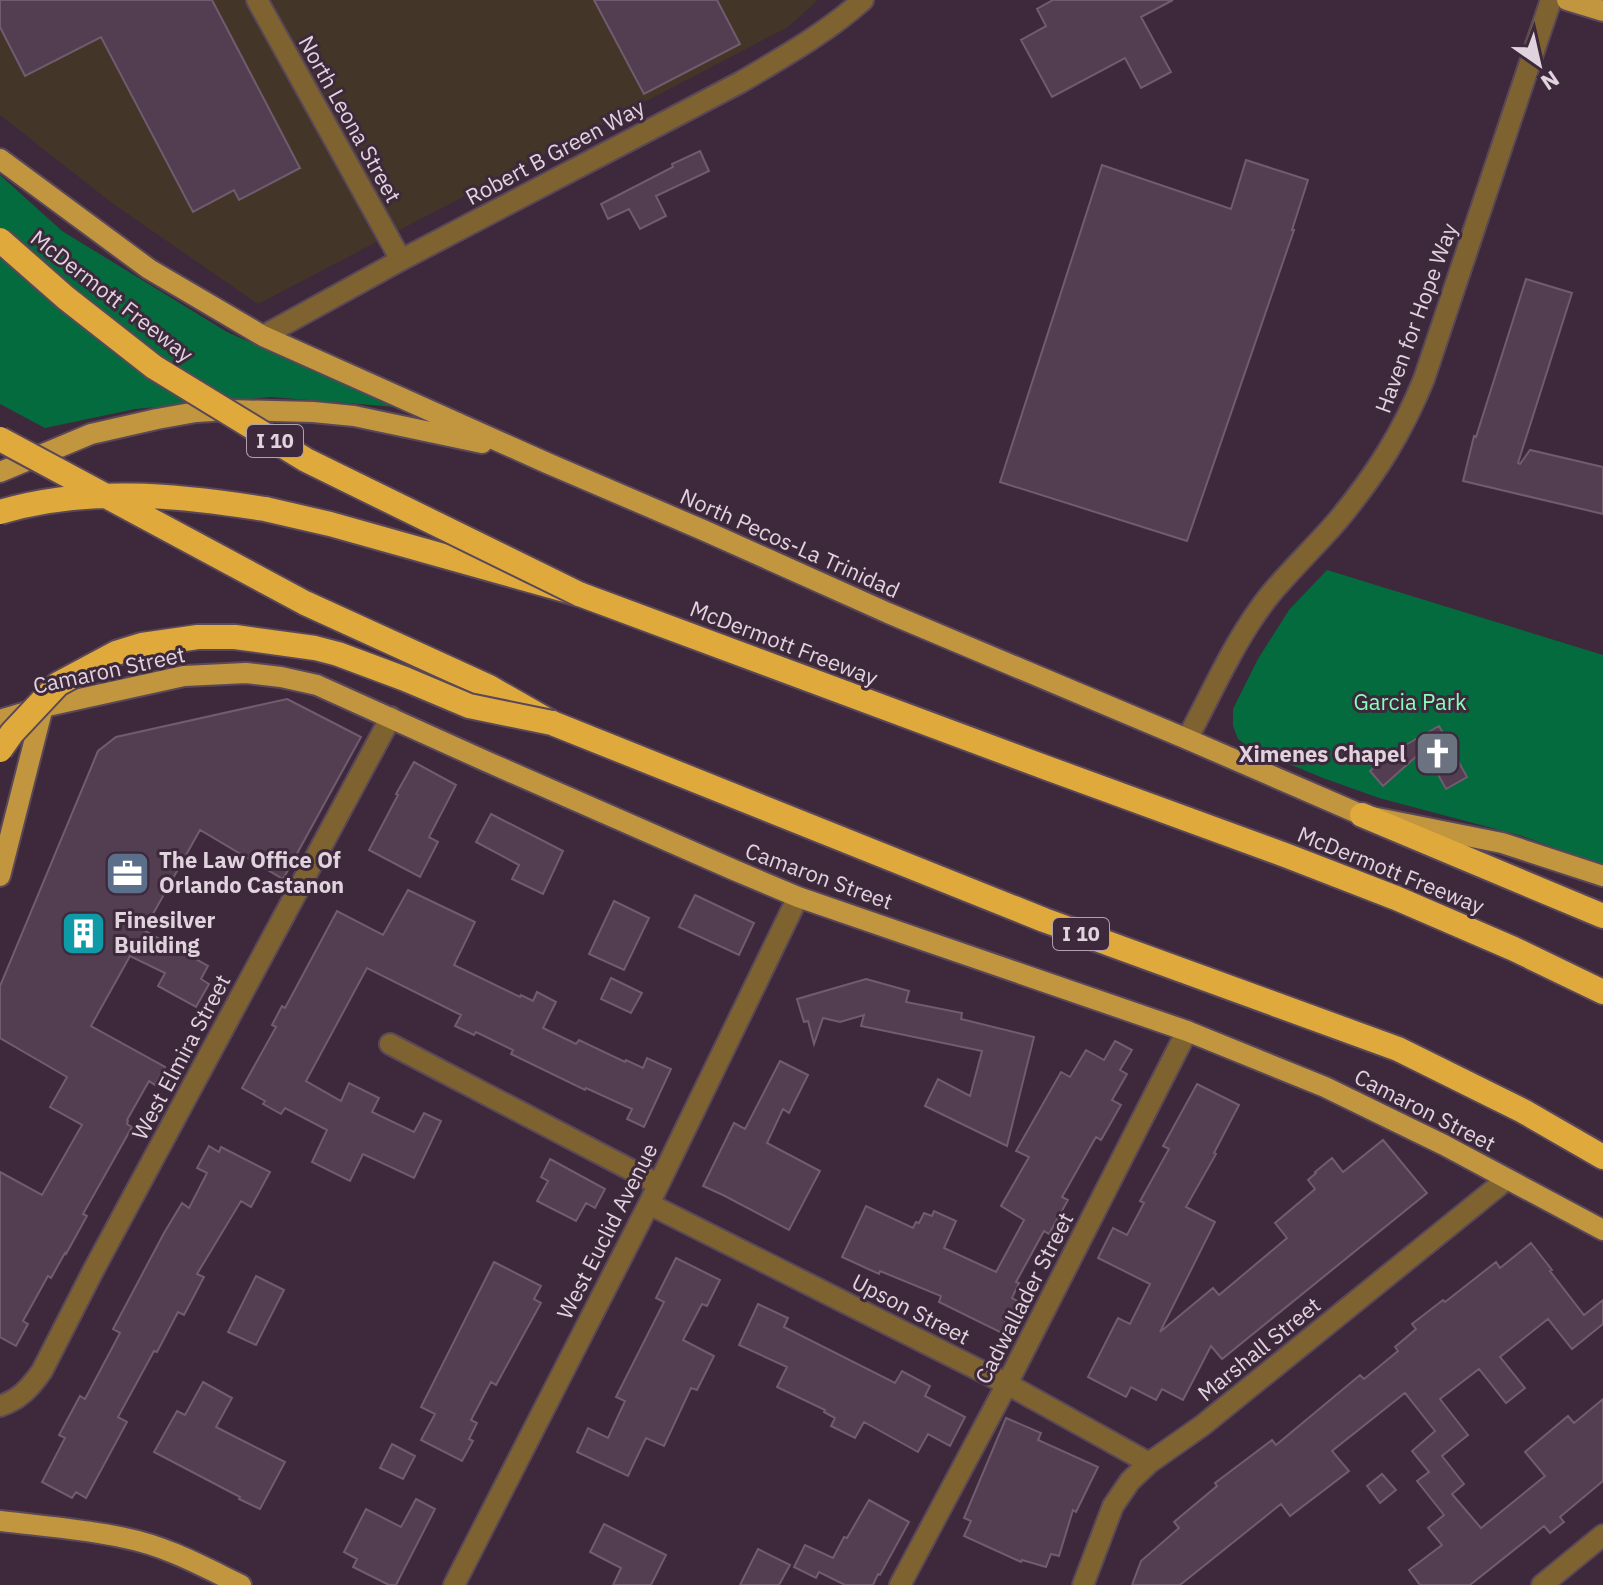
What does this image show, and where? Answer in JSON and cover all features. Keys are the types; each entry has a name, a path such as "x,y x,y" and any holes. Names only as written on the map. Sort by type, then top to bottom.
{"highway":[{"name":"McDermott Freeway","path":"0,240 66,298 154,367 242,421 306,460 579,594 1396,898 1603,992"},
{"name":"I 10","path":"0,439 305,603 489,687 552,723 1044,920 1398,1049 1523,1111 1603,1157"},
{"path":"0,512 70,498 122,494 216,502 265,509 330,524 579,594"},
{"path":"0,750 40,700 58,684 116,653 142,645 198,637 235,637 327,651 469,706 552,723"},
{"path":"1362,815 1603,916"}],"main road":[{"path":"1567,0 1603,11"},
{"name":"North Pecos-La Trinidad","path":"0,159 149,269 263,336 547,463 1362,815 1502,843 1603,876"},
{"path":"0,472 91,434 183,414 229,410 354,416 491,445 547,463"},
{"name":"Camaron Street","path":"0,720 43,707 184,676 246,673 317,685 798,897 1187,1031 1325,1087 1444,1145 1603,1230"},
{"path":"0,876 43,707"},
{"path":"0,1521 126,1538 185,1559 241,1585"}],"street":[{"name":"North Leona Street","path":"257,0 401,260"},
{"name":"Robert B Green Way","path":"263,336 741,82 793,52 863,0"},
{"name":"Haven for Hope Way","path":"1187,739 1240,639 1268,597 1365,486 1408,417 1424,379 1551,0"},
{"name":"West Elmira Street","path":"0,1406 16,1400 42,1371 391,717"},
{"name":"West Euclid Avenue","path":"454,1585 649,1204 798,897"},
{"name":"Cadwallader Street","path":"900,1585 1007,1384 1187,1031"},
{"path":"390,1044 658,1184"},
{"name":"Marshall Street","path":"1083,1585 1113,1506 1130,1481 1507,1179"},
{"name":"Upson Street","path":"649,1204 1007,1384 1149,1463"},
{"path":"1542,1585 1603,1535"}],"shaded area":[{"path":"0,0 818,0 788,27 258,304 112,203 0,115"}],"green space":[{"path":"0,175 62,231 227,332 397,407 271,397 135,409 45,428 0,404"},
{"name":"Garcia Park","path":"1327,570 1603,655 1603,865 1522,836 1379,798 1250,748 1238,739 1233,726 1233,709 1258,659 1289,610"}],"building":[{"path":"0,0 212,0 300,168 239,200 234,190 193,212 101,37 25,76 0,27"},
{"path":"594,0 717,0 740,44 644,94"},
{"path":"1053,0 1173,0 1141,17 1171,72 1141,88 1125,58 1052,97 1021,40 1046,26 1037,9"},
{"path":"700,151 709,171 656,196 666,216 640,229 629,209 608,219 601,204"},
{"path":"1246,160 1308,180 1294,230 1187,541 1000,482 1102,165 1231,209"},
{"path":"1526,279 1572,293 1518,463 1530,450 1603,467 1603,514 1463,481 1474,436"},
{"name":"Finesilver Building","path":"287,699 361,737 283,879 200,830 144,930 208,966 201,979 209,984 196,1007 158,986 165,973 130,956 91,1026 165,1067 155,1085 149,1081 127,1120 132,1127 83,1214 87,1216 66,1254 51,1278 48,1276 23,1321 28,1324 16,1346 0,1337 0,1172 42,1195 82,1125 50,1107 67,1077 0,1038 0,986 98,751 116,737"},
{"name":"Ximenes Chapel","path":"1439,726 1467,777 1446,789 1434,767 1428,770 1419,754 1383,786 1370,771 1388,755"},
{"path":"414,762 456,785 429,837 438,842 420,877 369,850"},
{"path":"491,814 563,851 543,894 512,879 519,865 476,842"},
{"path":"408,890 475,922 454,965 520,997 533,1001 537,992 556,1002 543,1028 576,1044 579,1040 643,1068 647,1058 671,1069 644,1127 627,1119 632,1109 511,1054 513,1050 476,1032 474,1035 455,1026 461,1015 367,968 306,1081 341,1101 349,1083 379,1098 372,1112 414,1132 424,1113 441,1121 414,1178 363,1154 350,1181 312,1162 327,1130 285,1108 281,1114 242,1088 276,1027 272,1025 282,1006 285,1008 337,911 383,935"},
{"path":"695,895 754,923 739,955 679,927"},
{"path":"614,901 649,918 624,970 589,954"},
{"path":"611,978 642,993 631,1013 601,999"},
{"path":"866,979 909,991 906,1002 962,1013 961,1019 1034,1037 1007,1146 925,1106 938,1079 970,1096 982,1051 861,1026 864,1015 840,1022 823,1018 814,1044 808,1021 804,1022 797,999"},
{"path":"1115,1041 1132,1050 1120,1070 1127,1074 1112,1100 1121,1105 1101,1140 1096,1137 1062,1197 1068,1200 1049,1234 1044,1231 1016,1282 1019,1283 1012,1298 1026,1306 1010,1337 939,1302 941,1296 842,1257 866,1206 913,1228 924,1213 932,1216 934,1211 956,1221 944,1248 996,1272 1024,1220 1001,1206 1029,1157 1016,1151 1061,1072 1070,1077 1086,1050 1104,1060"},
{"path":"780,1061 808,1075 789,1113 783,1109 767,1143 820,1171 789,1230 703,1186 734,1123 745,1129"},
{"path":"1197,1084 1239,1105 1186,1207 1215,1222 1160,1332 1213,1288 1219,1295 1287,1238 1275,1223 1315,1189 1308,1180 1332,1158 1343,1172 1383,1140 1427,1193 1222,1359 1211,1346 1183,1400 1162,1389 1156,1400 1131,1387 1126,1397 1088,1377 1118,1318 1130,1324 1150,1284 1098,1258 1113,1228 1127,1235 1144,1203 1140,1201 1169,1149 1163,1146"},
{"path":"209,1146 219,1152 221,1147 270,1172 251,1207 241,1201 197,1274 204,1277 184,1315 178,1312 157,1352 154,1351 118,1417 127,1422 86,1498 76,1492 72,1498 42,1482 65,1438 59,1435 80,1396 85,1399 120,1333 113,1329 164,1233 182,1203 189,1208 207,1173 197,1168"},
{"path":"550,1159 605,1189 595,1208 586,1203 576,1221 537,1201 548,1181 541,1177"},
{"path":"1531,1243 1584,1315 1603,1300 1603,1324 1572,1349 1548,1319 1500,1357 1525,1388 1506,1403 1479,1369 1440,1399 1468,1435 1442,1456 1464,1484 1452,1494 1481,1528 1545,1476 1525,1452 1568,1416 1574,1423 1603,1399 1603,1481 1560,1517 1564,1522 1550,1533 1544,1526 1470,1585 1420,1585 1409,1570 1442,1545 1428,1528 1444,1515 1417,1481 1429,1472 1412,1451 1435,1431 1405,1393 1332,1451 1349,1471 1290,1516 1281,1504 1180,1585 1132,1585 1141,1561 1179,1528 1174,1522 1217,1486 1215,1483 1272,1440 1276,1445 1360,1375 1364,1379 1398,1351 1395,1347 1416,1329 1412,1324 1443,1300 1445,1302 1496,1262 1500,1268"},
{"path":"676,1258 720,1280 707,1306 702,1304 683,1340 714,1356 697,1390 691,1388 664,1446 646,1438 628,1476 577,1452 588,1428 608,1438 625,1401 616,1397 664,1302 656,1298"},
{"path":"494,1262 541,1286 534,1299 541,1303 496,1385 491,1382 471,1420 477,1423 469,1439 473,1441 462,1461 421,1440 435,1414 421,1407"},
{"path":"256,1276 284,1290 256,1345 228,1332"},
{"path":"758,1304 788,1318 784,1327 895,1383 902,1371 930,1386 925,1396 965,1417 950,1446 928,1434 918,1452 864,1422 855,1438 831,1426 835,1418 825,1410 777,1387 787,1367 739,1345"},
{"path":"203,1382 232,1398 216,1427 285,1462 260,1509 154,1452 177,1411 185,1415"},
{"path":"1006,1418 1041,1433 1038,1440 1098,1467 1076,1512 1073,1510 1059,1556 1051,1554 1046,1567 1021,1562 964,1536 971,1521 964,1518"},
{"path":"392,1444 415,1456 403,1479 380,1468"},
{"path":"1382,1474 1396,1490 1380,1503 1367,1486"},
{"path":"416,1499 435,1509 396,1585 389,1585 353,1567 357,1559 344,1552 366,1509 401,1527"},
{"path":"869,1500 909,1522 873,1585 845,1585 819,1572 816,1578 794,1567 805,1545 833,1558"},
{"path":"604,1524 666,1555 651,1585 613,1585 621,1568 590,1552"},
{"path":"758,1549 790,1565 779,1585 740,1585"}],"place":[{"name":"Ximenes Chapel","path":"1437,754"},
{"name":"The Law Office Of Orlando Castanon","path":"128,873"},
{"name":"Finesilver Building","path":"83,933"}]}
